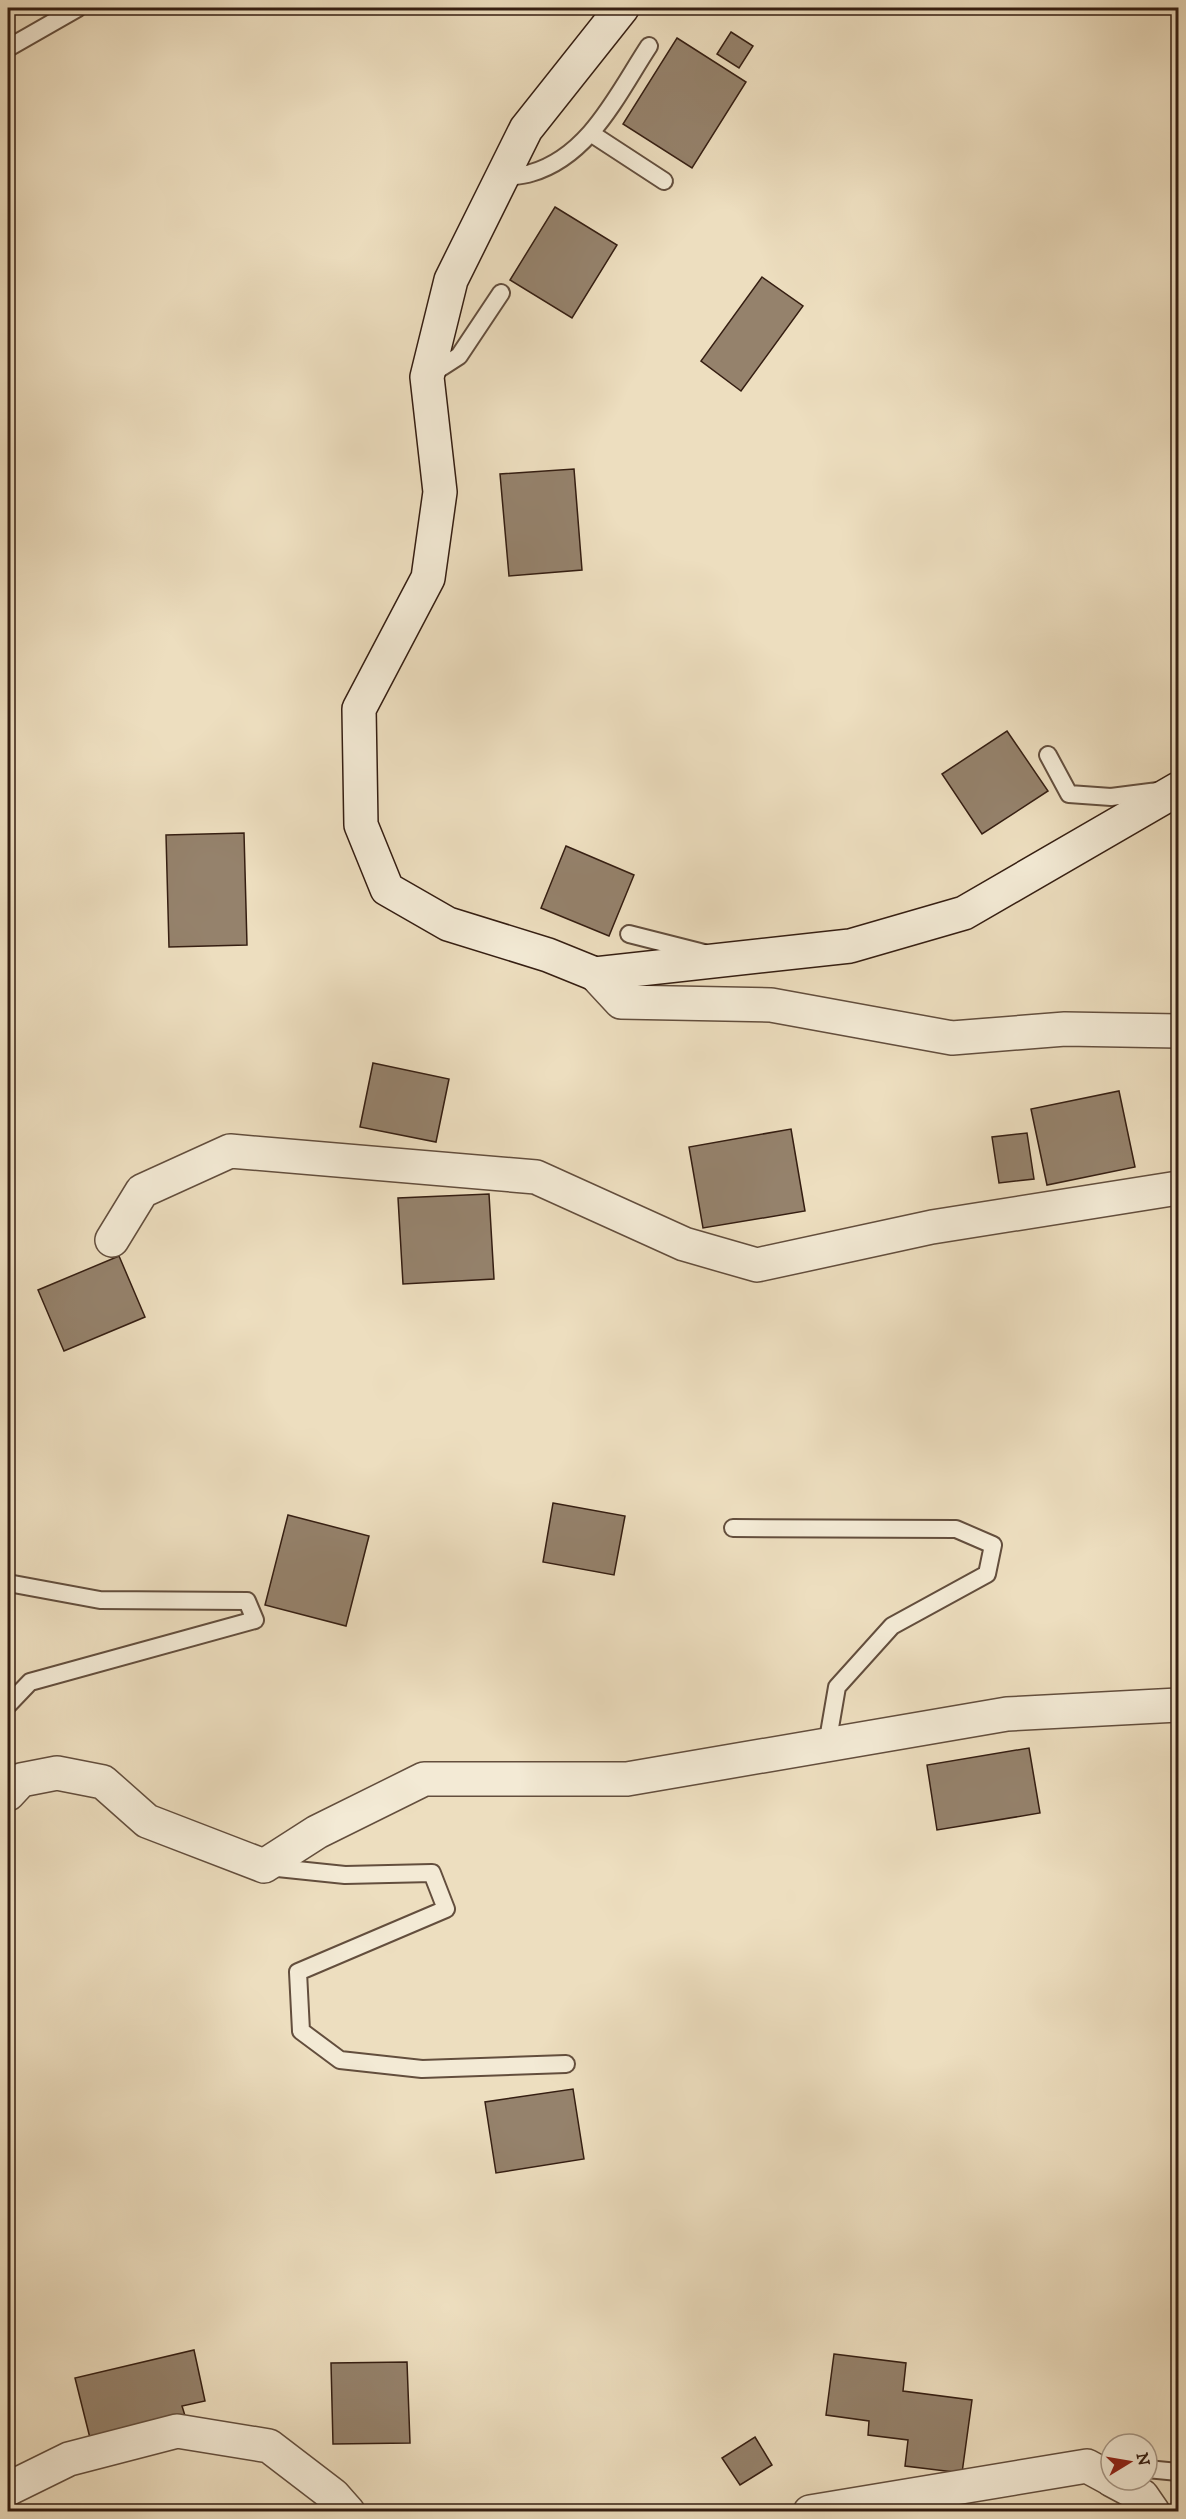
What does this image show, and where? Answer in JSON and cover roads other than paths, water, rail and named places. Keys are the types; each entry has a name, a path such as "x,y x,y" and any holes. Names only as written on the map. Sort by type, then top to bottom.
{"street":[{"path":"622,8 526,129 451,280 427,377 440,492 428,578 359,709 361,825 387,889 448,924 548,956 595,974 621,1002 771,1005 952,1038 1065,1029 1179,1031"},
{"path":"595,974 850,946 964,913 1179,789"},
{"path":"112,1240 142,1191 230,1151 536,1177 684,1244 758,1265 932,1227 1179,1188"},
{"path":"8,1794 21,1780 57,1773 103,1782 147,1821 264,1866 317,1832 424,1779 627,1779 1007,1714 1179,1705"},
{"path":"8,2489 69,2459 177,2430 270,2446 333,2495 348,2511"},
{"path":"810,2511 1099,2474"},
{"path":"1136,2492 1142,2496 1153,2511"}],"lane":[{"path":"8,48 78,8"},
{"path":"503,177 531,173 562,159 592,134 649,46"},
{"path":"592,134 664,182"},
{"path":"427,377 459,357 501,292"},
{"path":"1048,755 1069,794 1112,797 1179,789"},
{"path":"629,934 731,960"},
{"path":"734,1528 956,1529 993,1545 987,1574 891,1626 837,1687 827,1745"},
{"path":"8,1583 100,1600 247,1601 255,1620 30,1682 8,1705"},
{"path":"264,1866 345,1875 432,1873 446,1909 375,1937 298,1972 302,2031 340,2060 422,2069 566,2064"},
{"path":"1159,2470 1179,2472"}]}
